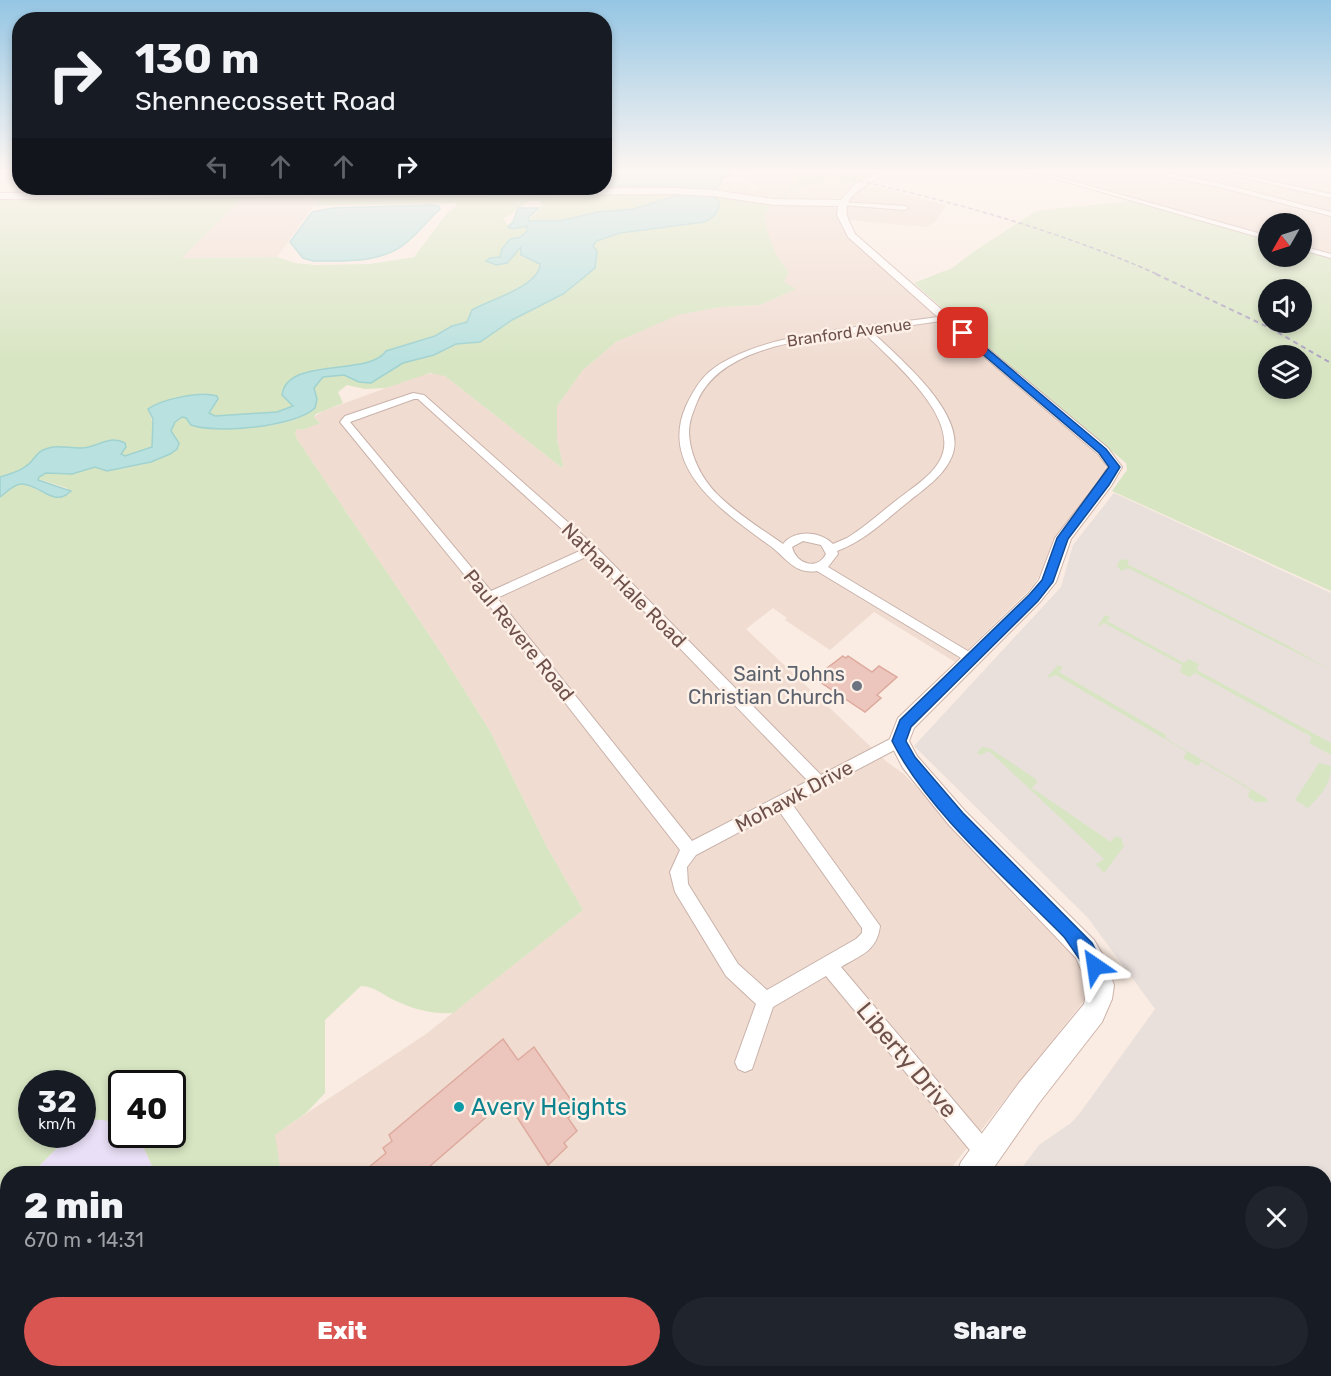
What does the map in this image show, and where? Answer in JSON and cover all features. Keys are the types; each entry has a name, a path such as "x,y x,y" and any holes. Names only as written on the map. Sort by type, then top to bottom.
{"main road":[{"path":"851,235 945,318 1103,451 1115,467 1106,483 1063,538 1047,582 1034,598 905,724 899,741 910,762 957,818 1078,940 1095,966 1101,985 1099,999 1093,1013 1029,1093 977,1166"}],"street":[{"path":"1312,251 1331,256"},
{"name":"Branford Avenue","path":"788,546 765,536 732,513 711,494 699,478 685,443 683,427 691,403 711,375 725,365 784,341 945,318"},
{"path":"831,549 850,541 931,479 947,457 950,445 949,432 937,406 864,329"},
{"name":"Paul Revere Road","path":"421,397 413,396 348,418 345,422 489,597 690,850"},
{"name":"Nathan Hale Road","path":"421,397 592,550 819,783"},
{"path":"831,549 816,538 802,537 788,546 787,556 798,565 819,567 971,659"},
{"path":"819,567 831,559 831,549"},
{"path":"489,597 592,550"},
{"name":"Mohawk Drive","path":"690,850 899,741"},
{"path":"745,1062 766,1001 829,966 862,945 870,937 871,926 781,802"},
{"path":"690,850 677,866 677,877 681,887 732,970 766,1001"},
{"name":"Liberty Drive","path":"829,966 986,1154"}],"shaded area":[{"path":"204,235 293,235 277,257 181,258"},
{"path":"768,235 847,235 1105,462 1105,472 1053,540 1041,573 1033,586 955,662 874,612 830,650 785,620 787,618 773,608 746,629 887,762 904,774 975,850 1069,940 1087,981 1087,997 953,1166 280,1166 274,1135 426,1034 583,910 547,847 490,731 436,645 297,439 295,432 297,429 303,430 320,423 314,417 323,411 422,375 435,373 445,376 562,468 557,439 557,406 583,370 616,342 677,315 720,307 760,305 795,289 783,282 789,272 778,260"},
{"path":"1312,235 1331,235 1331,259 1312,253"},
{"path":"1114,493 1331,593 1331,1166 1023,1166 1039,1145 1071,1123 1080,1113 1155,1009 1088,918 914,746 1061,587 1073,545"},
{"path":"96,1119 106,1119 108,1120 108,1148 144,1148 152,1166 39,1166 57,1148 96,1148"}],"green space":[{"path":"0,235 205,235 182,258 277,257 295,263 316,265 369,264 414,257 430,235 521,235 504,246 500,257 487,262 493,264 510,257 521,247 522,257 540,264 538,272 532,279 513,292 472,310 467,322 452,326 435,336 386,351 374,360 365,363 318,370 290,381 285,398 293,406 277,412 215,416 208,414 214,406 204,393 159,404 152,407 149,413 153,430 152,447 125,456 121,453 84,460 0,488"},
{"path":"613,235 769,235 776,253 789,272 784,282 796,289 760,305 720,307 678,315 616,342 583,370 557,406 557,439 562,468 445,376 430,373 386,388 365,389 347,385 338,392 343,403 316,414 314,417 320,423 303,430 297,429 295,432 297,439 436,645 490,731 547,847 583,910 453,1013 417,1009 396,1001 375,989 361,986 325,1020 325,1093 306,1113 275,1135 280,1166 152,1166 144,1148 186,1148 186,1070 108,1070 108,1121 96,1120 96,1070 18,1070 18,1148 57,1148 39,1166 0,1166 0,497 21,484 52,495 70,494 67,488 38,479 48,474 68,474 95,467 106,470 137,466 159,459 168,455 179,443 171,431 175,422 182,417 186,418 191,425 212,428 268,426 281,423 297,418 315,408 317,399 314,388 323,377 344,375 364,383 382,377 403,363 436,354 456,344 483,340 512,320 563,294 595,268 597,257 593,246 596,241"},
{"path":"999,235 1249,235 1258,238 1258,267 1312,267 1312,253 1331,259 1331,591 1112,491 1127,470 1126,463 977,339 914,283 952,268"},
{"path":"1120,560 1129,561 1127,564 1285,644 1331,670 1128,568 1121,571 1117,566"},
{"path":"1105,615 1110,617 1107,621 1184,663 1189,659 1199,664 1197,670 1331,743 1331,755 1311,744 1309,742 1312,737 1195,673 1189,677 1180,672 1182,665 1104,623 1097,627"},
{"path":"1058,665 1063,667 1059,672 1166,735 1165,738 1266,798 1268,802 1256,802 1248,797 1250,790 1201,761 1198,766 1183,758 1187,752 1056,675 1049,678 1048,676"},
{"path":"982,747 991,749 1036,779 1037,782 1032,788 1111,842 1115,836 1121,838 1124,846 1105,872 1096,864 1104,859 989,751 981,755 977,753"},
{"path":"1319,763 1331,766 1331,772 1321,794 1308,808 1295,800"}],"water":[{"path":"295,235 414,235 397,249 386,254 350,261 313,261 303,258 290,242"},
{"path":"613,235 596,241 593,246 597,252 595,268 563,294 512,320 480,342 456,344 434,355 403,363 371,383 359,382 344,375 323,377 314,388 317,399 315,408 291,420 255,427 218,429 191,425 186,418 182,417 175,422 171,431 179,443 177,449 170,454 151,462 107,471 95,467 72,474 46,473 39,477 38,480 71,491 65,496 52,496 34,487 21,484 12,487 0,497 0,477 23,468 40,452 48,448 86,448 113,440 125,443 126,447 121,454 125,456 152,447 153,419 148,409 162,402 191,395 210,395 217,396 218,399 209,413 215,416 277,412 293,406 282,395 287,383 298,375 377,359 386,351 435,336 452,326 467,322 472,310 523,286 538,272 540,264 521,255 521,247 507,263 496,265 486,261 500,257 502,249 510,239"}],"building":[{"name":"Saint Johns Christian Church","path":"843,656 846,658 848,656 872,672 879,666 897,677 877,695 881,698 865,712 814,678"},
{"name":"Avery Heights","path":"503,1039 518,1060 534,1047 578,1110 568,1118 577,1131 564,1143 567,1147 548,1165 506,1100 430,1166 370,1166 386,1153 383,1148 392,1141 389,1135"}],"railway":[{"path":"1056,235 1159,275"},
{"path":"1156,274 1270,328 1331,363"}],"place":[{"name":"Saint Johns Christian Church","path":"857,686"},
{"name":"Avery Heights","path":"459,1107"}],"route":[{"path":"963,333 1103,451 1115,467 1106,483 1063,538 1047,582 1034,598 905,724 899,741 902,750 927,784 957,818 1071,931 1095,966"}]}
